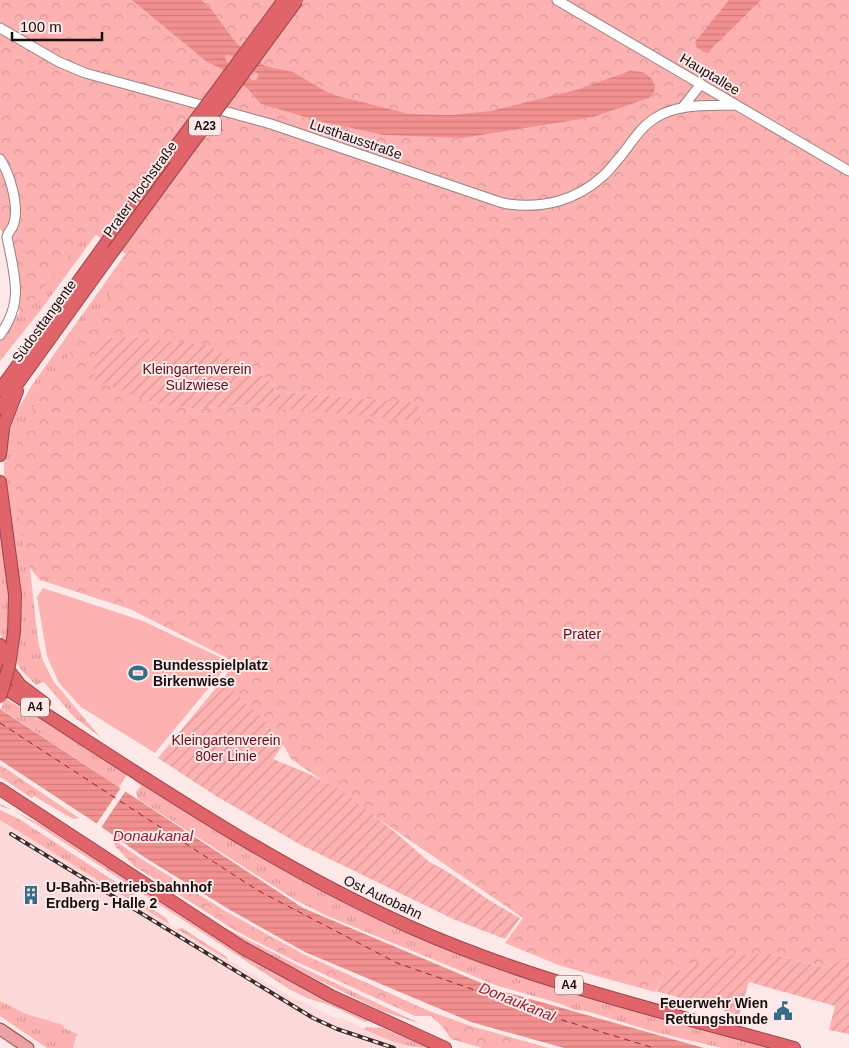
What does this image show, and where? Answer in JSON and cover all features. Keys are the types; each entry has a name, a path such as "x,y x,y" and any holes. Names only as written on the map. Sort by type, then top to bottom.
{"highway":[{"name":"Prater Hochstraße","path":"108,248 284,0"},
{"name":"Prater Hochstraße","path":"108,248 297,0"},
{"name":"Südosttangente","path":"0,390 108,248"},
{"name":"Südosttangente","path":"0,408 108,248"},
{"path":"0,376 20,362"},
{"path":"0,380 20,362"},
{"path":"0,455 2,432 24,375"},
{"path":"0,482 15,595 0,696"},
{"path":"6,646 4,664 25,689 75,725 79,736"},
{"name":"Ost Autobahn","path":"0,685 197,812 273,858 316,882 411,927 475,953 547,978 794,1048"},
{"path":"0,790 201,921 284,971 339,1000 445,1048"},
{"path":"0,799 41,821 47,820"}],"main road":[{"path":"0,1029 15,1044 28,1048"}],"street":[{"name":"Hauptallee","path":"557,0 849,171"},
{"name":"Lusthausstraße","path":"0,28 59,62 85,73 271,124 506,204 528,206 549,204 578,194 603,176 646,125 666,112 682,108 735,104"},
{"path":"682,108 701,84"},
{"path":"0,159 9,177 14,198 14,224 7,237 16,292 14,310 9,322 0,335"}],"shaded area":[{"path":"0,820 283,992 335,1018 340,1017 379,1036 414,1048 47,1048 0,1016"}],"green space":[{"name":"Prater","path":"0,0 849,0 849,958 826,968 772,954 663,976 655,992 561,966 505,943 523,918 291,759 266,722 232,692 237,686 225,677 233,661 130,609 40,580 25,562 14,471 18,442 32,409 126,270 126,254 96,235 82,238 19,320 19,286 11,239 0,229","holes":["131,337 168,342 225,354 241,370 264,376 282,397 285,397 286,392 370,399 421,420 241,405 197,409 166,406 147,401"]},
{"path":"0,229 97,233 40,311 0,361 0,339 55,264 11,239"},
{"path":"127,252 132,258 26,533 38,641 43,661 54,682 100,737 74,717 44,682 36,685 22,671 14,659 4,459 8,434 17,411 32,385"},
{"name":"Kleingartenverein Sulzwiese","path":"131,337 206,345 225,354 241,370 264,376 282,397 285,397 285,392 418,403 421,421 241,405 197,409 166,406 147,401 94,379 95,342 112,338"},
{"path":"0,519 9,598 6,655 0,632"},
{"name":"Bundesspielplatz Birkenwiese","path":"43,588 143,621 230,662 155,753 81,707 59,683 47,656 37,597"},
{"name":"Kleingartenverein 80er Linie","path":"225,677 237,686 233,692 259,714 284,744 273,759 339,789 395,832 428,861 520,918 505,939 453,919 301,845 216,796 158,758"},
{"path":"5,698 128,773 119,787 1,709"},
{"path":"0,766 79,818 73,819 34,796 32,798 0,777"},
{"path":"135,778 394,925 773,1048 722,1048 658,1033 586,1011 575,1010 561,1004 495,985 325,915 297,901 138,799 136,792 141,786 134,780"},
{"path":"0,810 19,819 133,893 146,905 166,918 169,924 0,820"},
{"path":"12,810 40,824 238,952 312,994 369,1021 365,1022 332,1006 307,998 289,989"},
{"path":"113,839 227,912 305,955 429,1011 471,1026 549,1048 482,1048 451,1039 443,1027 431,1016 415,1016 297,962 236,931 134,866 115,846"},
{"path":"209,922 421,1024 382,1011 241,942"},
{"path":"182,928 227,957 228,960 177,929"},
{"path":"772,954 826,968 849,957 849,1034 829,1030 835,1006 749,982 739,1015 656,991 663,976 725,955"},
{"path":"0,1001 26,1014 63,1025 64,1028 79,1035 76,1036 73,1048 47,1048 0,1016"},
{"path":"366,1027 382,1028 430,1048 421,1048 396,1042 364,1029"}],"water":[{"path":"132,0 201,0 211,9 237,44 265,66 293,72 330,94 409,114 451,115 491,111 576,90 630,71 643,72 652,79 655,86 654,93 649,98 593,117 462,138 384,135 323,122 261,104 247,88 220,68 207,62","holes":["227,55 258,74 256,80 252,80 227,62 225,57"]},
{"path":"729,0 761,0 707,53 697,48 695,42"},
{"name":"Donaukanal","path":"0,709 303,908 498,990 704,1048 564,1048 471,1022 305,952 230,910 144,857 0,760"}],"pier":[{"path":"122,786 127,789 100,829 95,826"}],"ferry route":[{"path":"0,723 257,890 397,963 549,1016 654,1048"}],"railway":[{"path":"11,834 313,1018 337,1029 394,1048"}],"place":[{"name":"Bundesspielplatz Birkenwiese","path":"138,673"},
{"name":"U-Bahn-Betriebsbahnhof Erdberg - Halle 2","path":"31,895"},
{"name":"Feuerwehr Wien Rettungshunde","path":"783,1011"}]}
